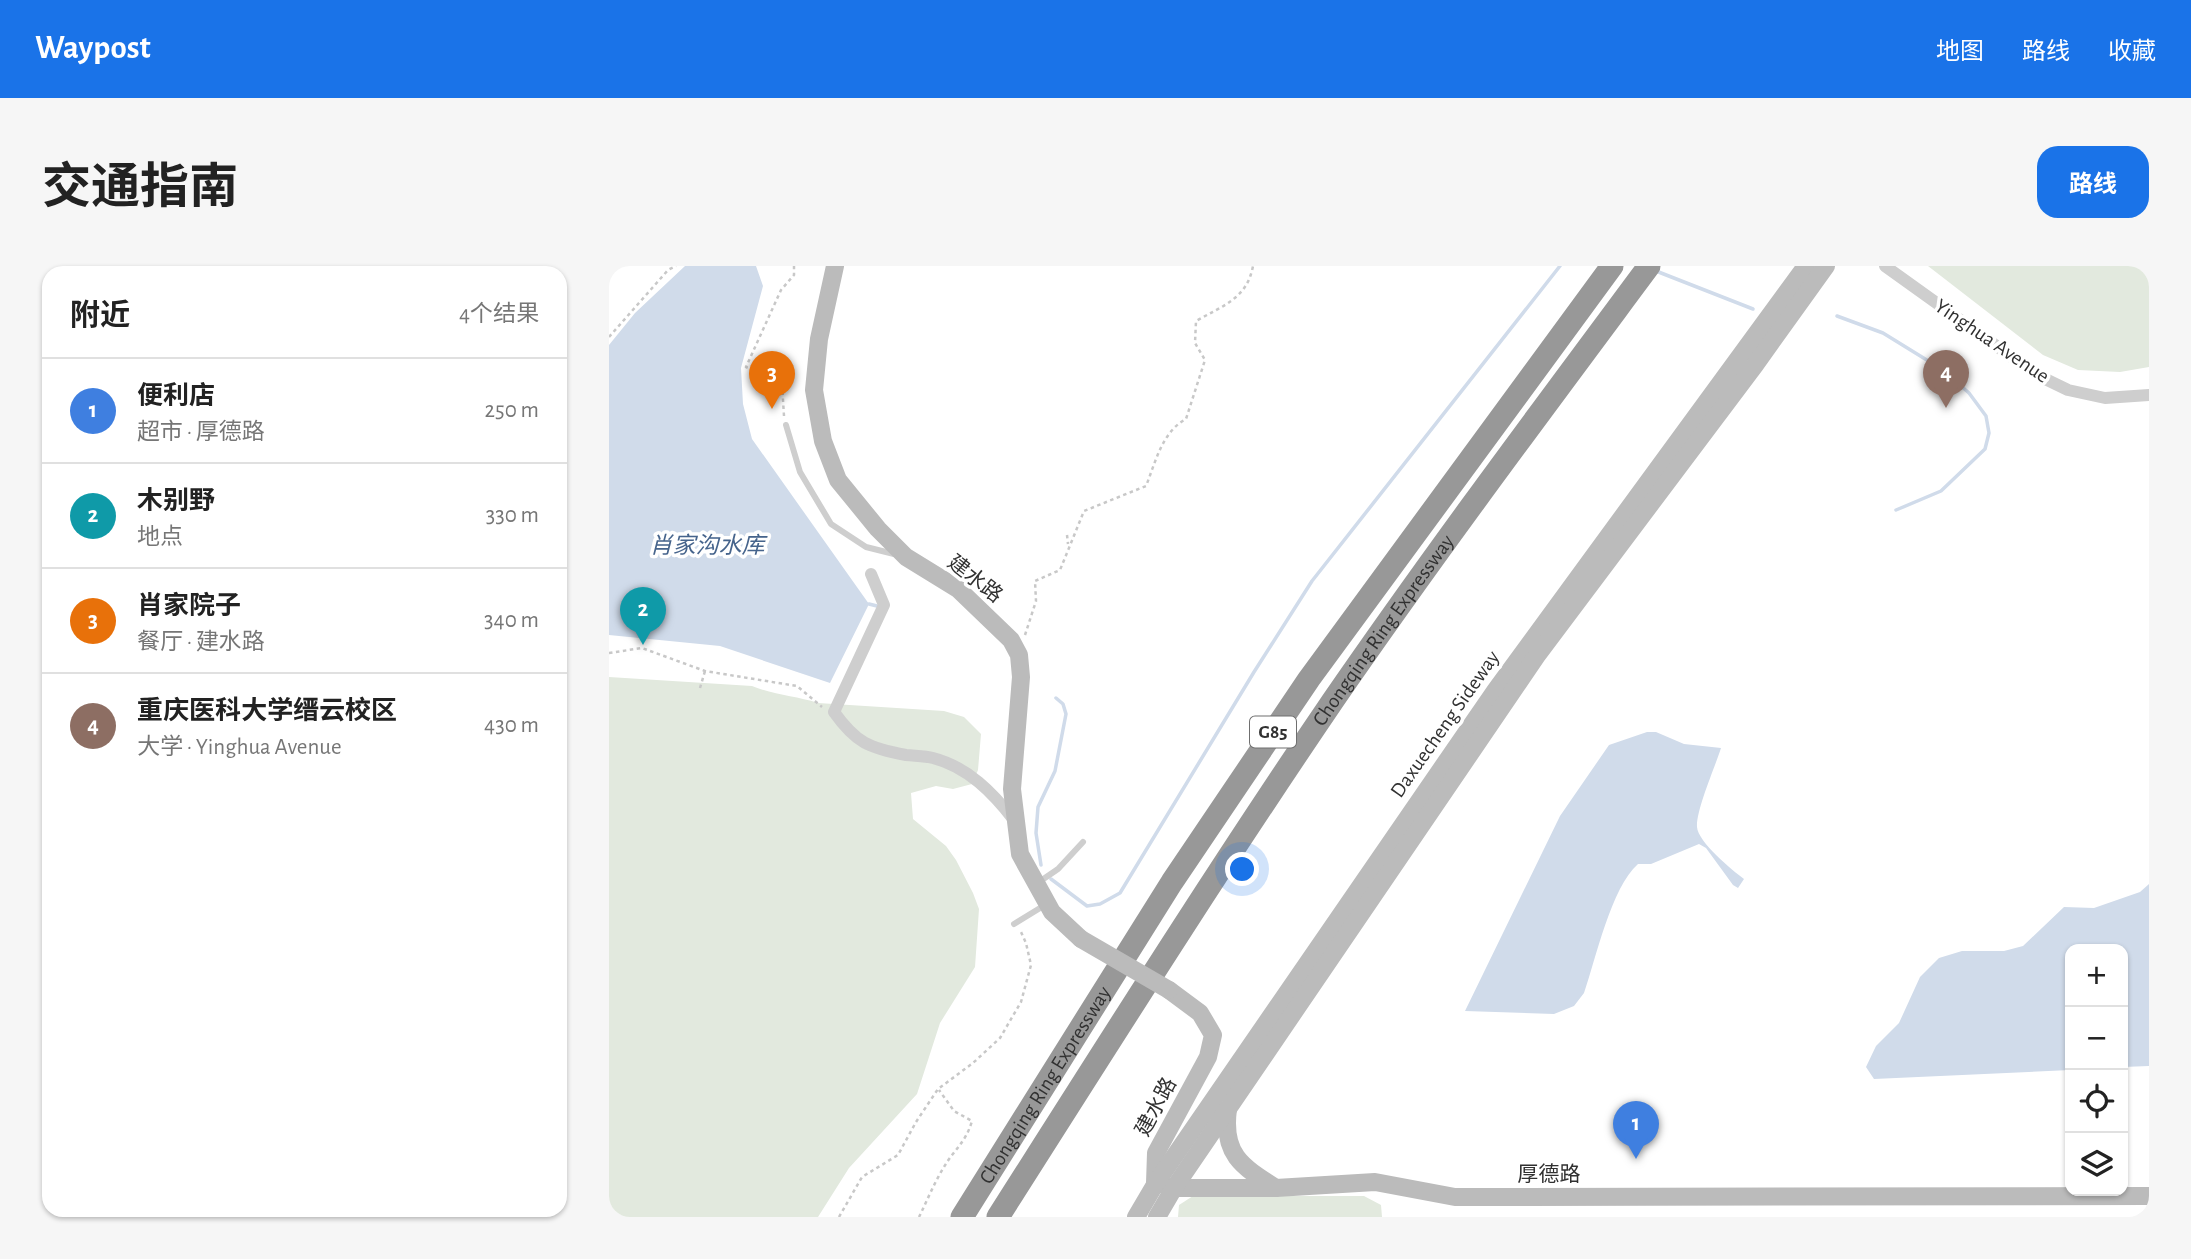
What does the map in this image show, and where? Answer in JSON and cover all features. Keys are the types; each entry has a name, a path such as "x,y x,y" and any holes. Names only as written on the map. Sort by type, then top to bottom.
{"highway":[{"name":"Chongqing Ring Expressway","path":"961,1217 1173,882 1309,679 1612,266"},
{"name":"Chongqing Ring Expressway","path":"998,1217 1199,900 1334,700 1473,505 1646,271"}],"street":[{"name":"建水路","path":"835,266 819,339 814,390 823,442 838,480 877,529 906,557 958,589 1011,640 1019,655"},
{"name":"Daxuecheng Sideway","path":"1136,1217 1156,1183 1495,691 1806,266"},
{"name":"Daxuecheng Sideway","path":"1157,1217 1174,1188 1538,654 1826,266"},
{"name":"Yinghua Avenue","path":"1885,266 2037,375 2067,390 2105,398 2149,395"},
{"path":"871,574 884,605 834,712 846,729 868,747 934,758 965,772 993,793 1014,820"},
{"path":"1019,655 1021,677 1012,789 1014,820 1020,854 1047,904"},
{"name":"建水路","path":"1047,904 1081,939 1169,990 1200,1013 1213,1035 1208,1057 1156,1153 1156,1183"},
{"path":"1229,1108 1226,1128 1231,1150 1253,1174 1276,1188"},
{"name":"厚德路","path":"1156,1183 1174,1188 1276,1188 1375,1182 1455,1197 2149,1196"},
{"path":"1148,1217 1156,1183"}],"lane":[{"path":"786,425 800,472 831,524 866,547 906,557"},
{"path":"1035,885 1058,869 1083,842"},
{"path":"1015,923 1047,904"}],"path":[{"path":"609,337 668,270 676,266"},
{"path":"786,425 782,384 745,367 781,290 795,275 794,266"},
{"path":"1019,655 1036,601 1035,581 1060,570 1084,511 1146,486 1166,436 1175,425 1186,419 1205,360 1195,343 1196,321 1238,297 1250,280 1253,266"},
{"path":"1067,535 1069,548"},
{"path":"610,660 609,653 642,648 705,671 797,686 841,722"},
{"path":"700,688 705,671"},
{"path":"839,1217 862,1177 898,1155 938,1089 973,1063 1000,1038 1021,1002 1031,965 1026,943 1015,923"},
{"path":"919,1217 943,1169 956,1149 967,1140 972,1121 954,1111 938,1089"}],"shaded area":[{"path":"1928,266 2149,266 2149,367 2120,372 2078,370 2043,355"},
{"path":"609,677 752,686 818,703 944,711 964,717 981,734 978,770 972,784 953,789 936,786 911,793 913,819 946,846 956,860 979,909 975,967 940,1023 917,1094 849,1168 818,1217 609,1217"},
{"path":"1193,1196 1364,1196 1381,1205 1382,1217 1178,1217 1179,1205"}],"water":[{"name":"肖家沟水库","path":"685,266 756,266 763,286 741,368 743,404 752,439 869,604 830,683 720,646 609,635 609,345 635,313"},
{"path":"1647,732 1656,732 1684,744 1721,748 1703,800 1697,827 1709,848 1744,879 1738,888 1733,885 1706,848 1699,844 1651,864 1638,864 1628,875 1612,906 1584,993 1574,1006 1554,1014 1465,1011 1560,816 1609,745"},
{"path":"2149,884 2149,1066 2128,1067 2128,944 2065,944 2065,1070 1874,1079 1866,1067 1876,1046 1899,1023 1920,977 1939,958 1962,951 2004,951 2023,946 2064,907 2094,908 2140,892"}],"waterway":[{"path":"1051,879 1087,906 1100,904 1120,893 1312,581 1560,266"},
{"path":"1656,271 1753,309"},
{"path":"1837,316 1883,333 1943,370 1969,393 1986,416 1989,433 1985,449 1941,491 1896,510"},
{"path":"869,604 877,606"},
{"path":"1041,865 1036,833 1038,807 1055,771 1066,714 1063,704 1056,698"}],"place":[{"name":"重庆医科大学缙云校区","path":"1946,408"},
{"name":"肖家院子","path":"772,409"},
{"name":"木别野","path":"643,645"},
{"name":"便利店","path":"1636,1159"}]}
